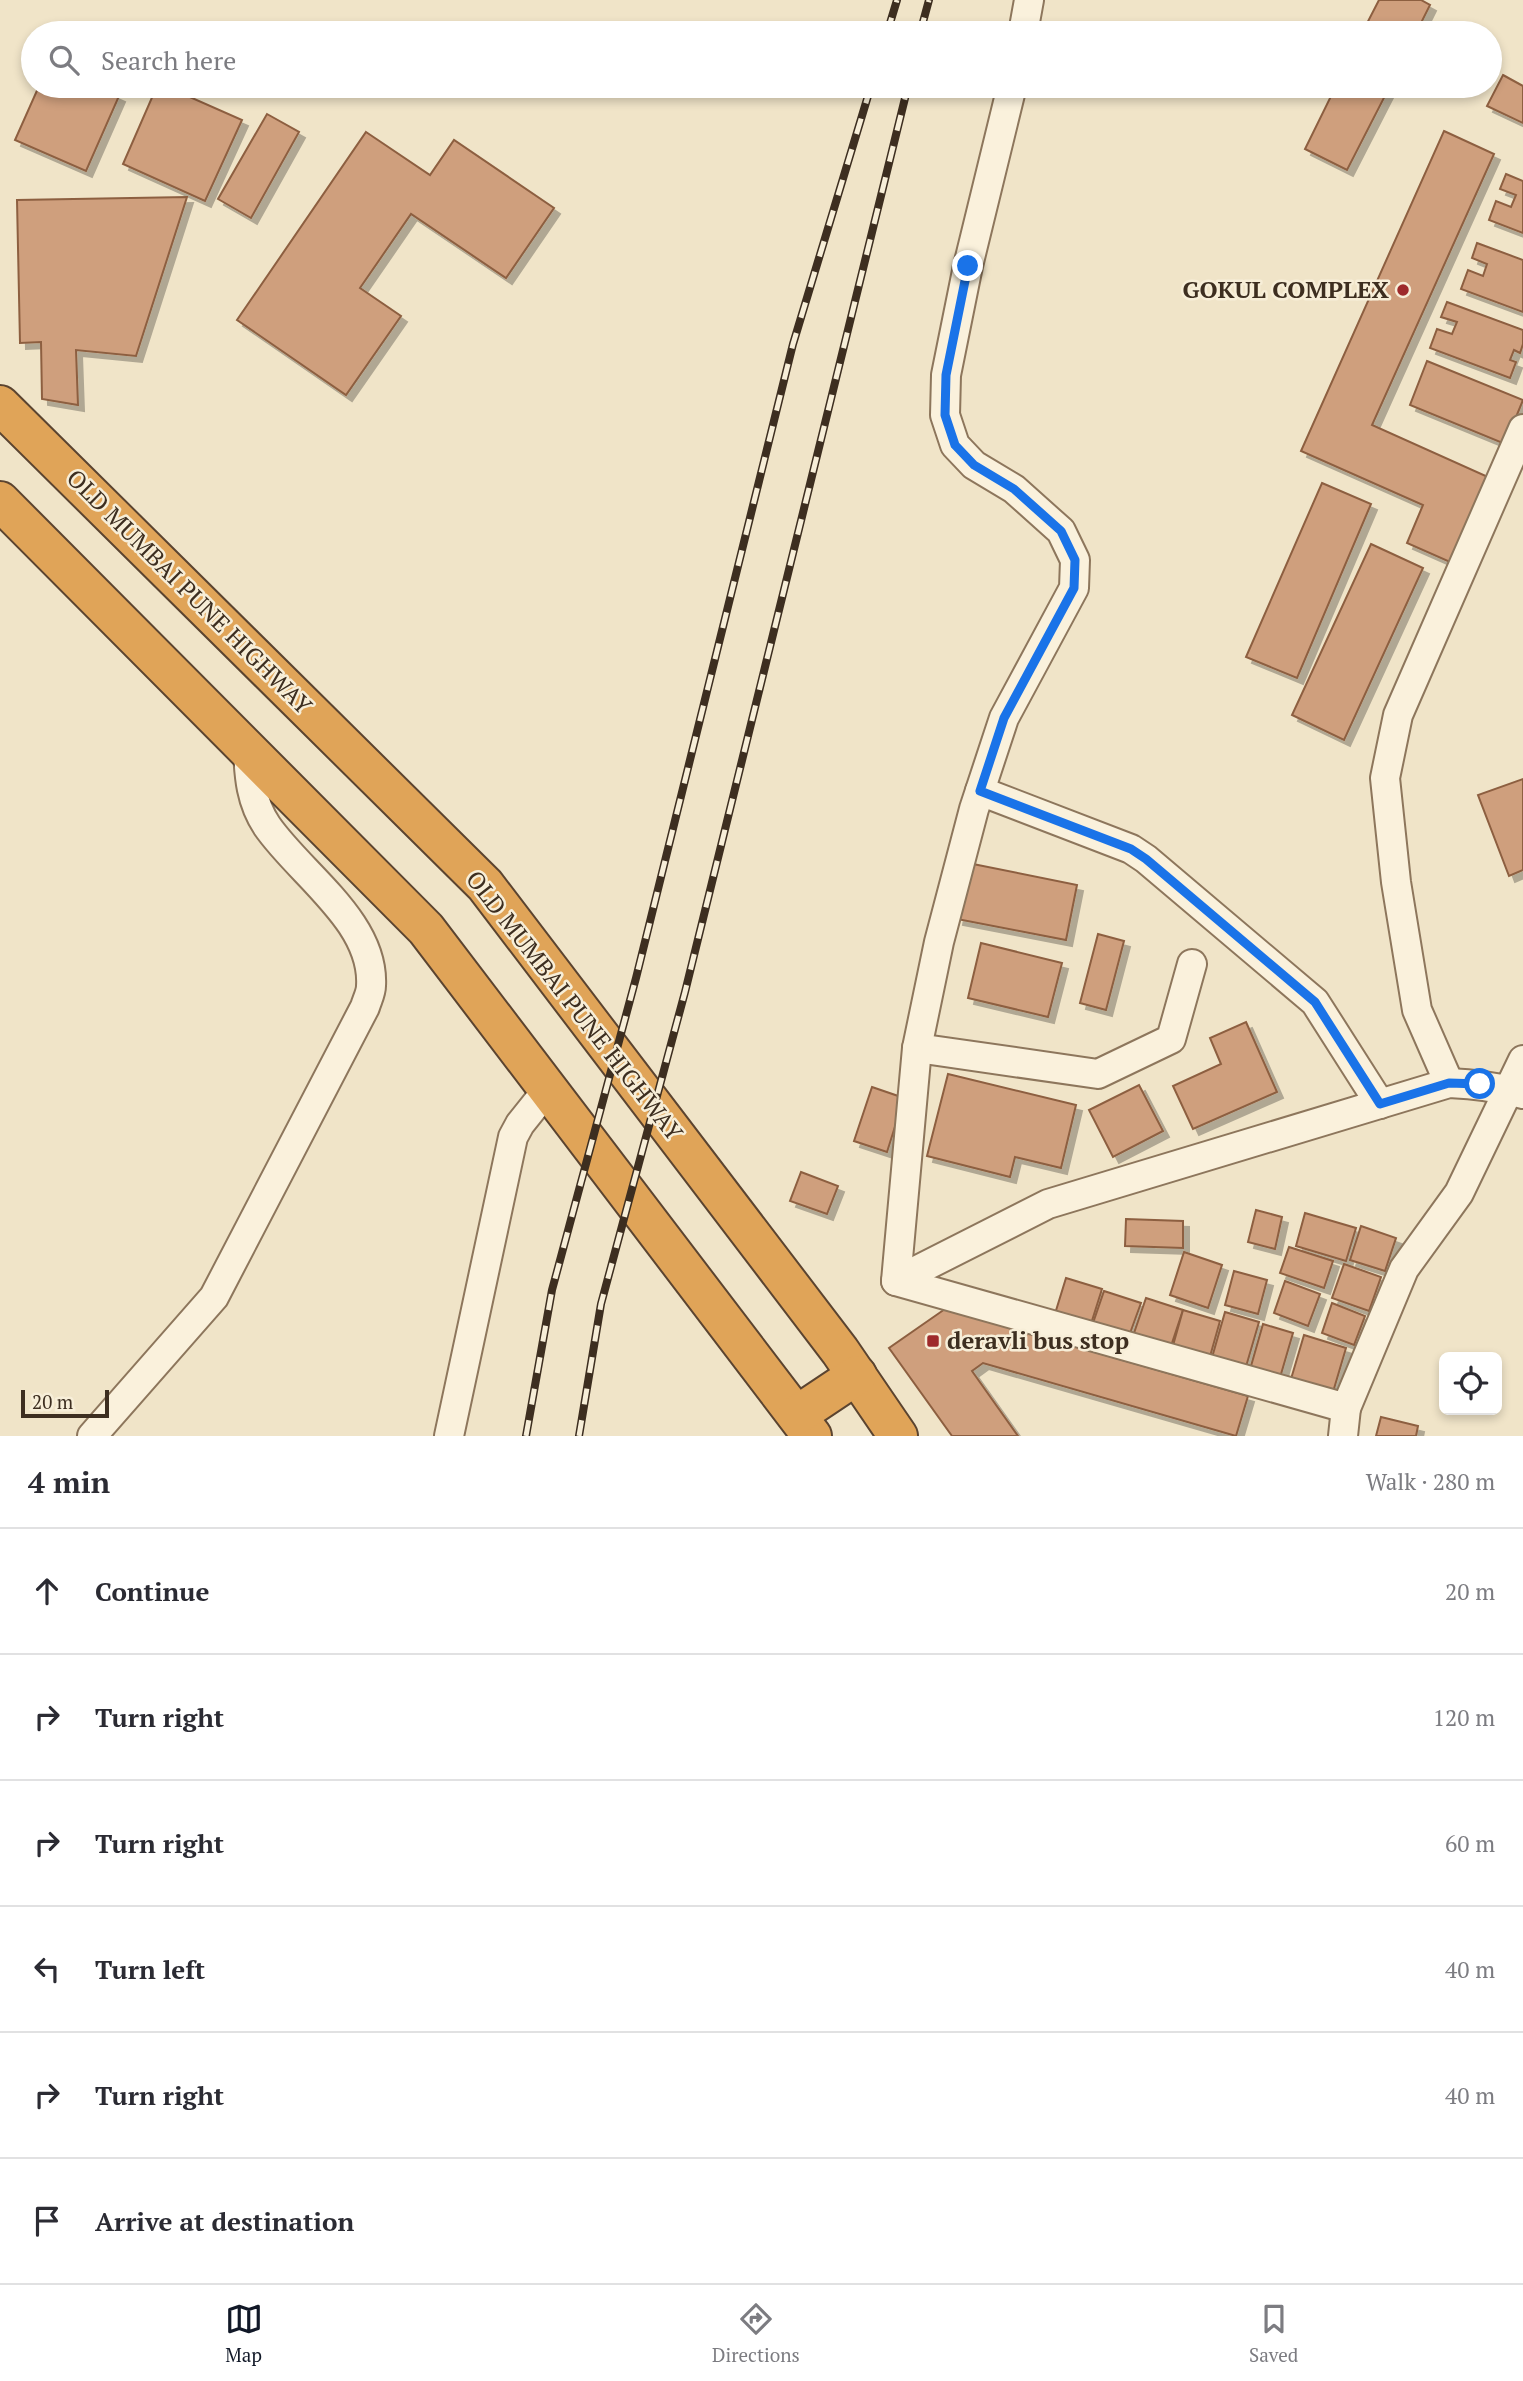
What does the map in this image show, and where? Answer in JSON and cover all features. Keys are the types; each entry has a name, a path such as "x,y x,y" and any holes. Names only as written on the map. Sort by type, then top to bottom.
{"highway":[{"name":"OLD MUMBAI PUNE HIGHWAY","path":"0,405 485,886 857,1376 898,1436"},
{"path":"0,501 426,929 804,1425 857,1376"}],"street":[{"path":"1025,21 1029,0"},
{"path":"896,1281 917,1048 939,942 980,791 1004,718 1074,588 1075,560 1061,531 1014,489 974,465 955,445 945,415 946,375 965,279 1009,98"},
{"path":"1449,1083 1417,1010 1396,882 1385,778 1398,715 1523,429"},
{"path":"92,1436 214,1297 365,1007 371,987 369,960 358,935 339,907 267,825 250,791 248,749"},
{"path":"980,791 1131,849 1146,859 1315,1002 1380,1104"},
{"path":"917,1048 1098,1074 1171,1039 1192,964"},
{"path":"1343,1436 1346,1408 1404,1269 1459,1193 1515,1092 1523,1060"},
{"path":"896,1281 1048,1204 1449,1083 1480,1084 1515,1092"},
{"path":"449,1436 510,1149 520,1124 548,1088"},
{"path":"896,1281 1346,1408"}],"building":[{"path":"1379,0 1421,0 1430,5 1422,21 1368,21"},
{"path":"1503,75 1523,86 1523,123 1487,106 1491,98 1502,98"},
{"path":"34,98 118,98 86,171 15,140"},
{"path":"152,98 192,98 242,120 205,201 123,164"},
{"path":"1330,98 1384,98 1347,170 1305,149"},
{"path":"267,114 299,132 251,218 218,199"},
{"name":"GOKUL COMPLEX","path":"1444,131 1494,154 1372,425 1488,477 1450,562 1407,543 1423,505 1301,451"},
{"path":"366,132 430,175 454,140 554,208 506,278 411,214 360,288 401,316 346,395 237,320"},
{"path":"1506,174 1523,181 1523,233 1489,220 1496,201 1511,207 1516,195 1500,189"},
{"path":"187,197 136,356 76,350 78,405 42,399 41,342 20,343 17,200"},
{"path":"1477,243 1523,260 1523,312 1461,289 1468,270 1483,276 1487,264 1472,258"},
{"path":"1447,302 1523,330 1520,353 1514,350 1510,360 1516,362 1510,378 1430,348 1437,329 1452,334 1457,322 1441,317"},
{"path":"1427,361 1523,400 1505,444 1410,405"},
{"path":"1322,483 1371,504 1297,678 1246,657"},
{"path":"1371,544 1423,568 1344,740 1292,715"},
{"path":"1523,779 1523,870 1509,876 1478,795"},
{"path":"968,863 1077,885 1066,940 957,919"},
{"path":"1098,934 1124,941 1106,1010 1080,1003"},
{"path":"981,943 1062,963 1048,1017 968,998"},
{"path":"1246,1022 1277,1092 1193,1129 1173,1086 1221,1064 1210,1038"},
{"path":"948,1074 1076,1105 1061,1168 1015,1157 1010,1177 927,1156"},
{"path":"1139,1085 1163,1131 1113,1157 1089,1110"},
{"path":"872,1087 904,1098 887,1152 854,1141"},
{"path":"801,1172 838,1186 827,1214 790,1201"},
{"path":"1256,1210 1282,1217 1275,1249 1248,1242"},
{"path":"1305,1213 1356,1228 1346,1261 1296,1246"},
{"path":"1126,1219 1183,1221 1183,1248 1125,1246"},
{"path":"1361,1226 1396,1238 1385,1271 1350,1260"},
{"path":"1289,1247 1333,1261 1324,1288 1280,1273"},
{"path":"1184,1252 1222,1265 1208,1308 1170,1295"},
{"path":"1344,1264 1381,1277 1369,1311 1332,1298"},
{"path":"1234,1271 1267,1280 1258,1314 1225,1305"},
{"path":"1066,1278 1102,1289 1090,1327 1054,1317"},
{"path":"1285,1281 1320,1294 1308,1326 1274,1313"},
{"path":"1104,1291 1141,1303 1129,1336 1093,1323"},
{"path":"1146,1298 1183,1310 1170,1349 1133,1336"},
{"path":"1332,1303 1365,1316 1354,1345 1322,1333"},
{"path":"945,1309 1248,1396 1236,1436 983,1363 972,1371 1018,1436 952,1436 889,1348"},
{"path":"1183,1310 1220,1321 1209,1360 1172,1349"},
{"path":"1225,1312 1259,1322 1245,1370 1211,1361"},
{"path":"1263,1324 1293,1333 1279,1381 1249,1373"},
{"path":"1304,1335 1346,1348 1333,1392 1291,1379"},
{"path":"1381,1417 1418,1426 1416,1436 1376,1436"}],"railway":[{"path":"891,21 897,0"},
{"path":"923,21 929,0"},
{"path":"526,1436 552,1290 636,978 793,344 867,98"},
{"path":"579,1436 601,1304 685,992 905,98"}],"place":[{"name":"GOKUL COMPLEX","path":"1403,290"},
{"name":"deravli bus stop","path":"933,1341"}],"route":[{"path":"968,266 946,375 945,415 955,445 974,465 1014,489 1061,531 1075,560 1074,588 1004,718 980,791 1131,849 1146,859 1315,1002 1380,1104 1449,1083 1480,1084"}]}
